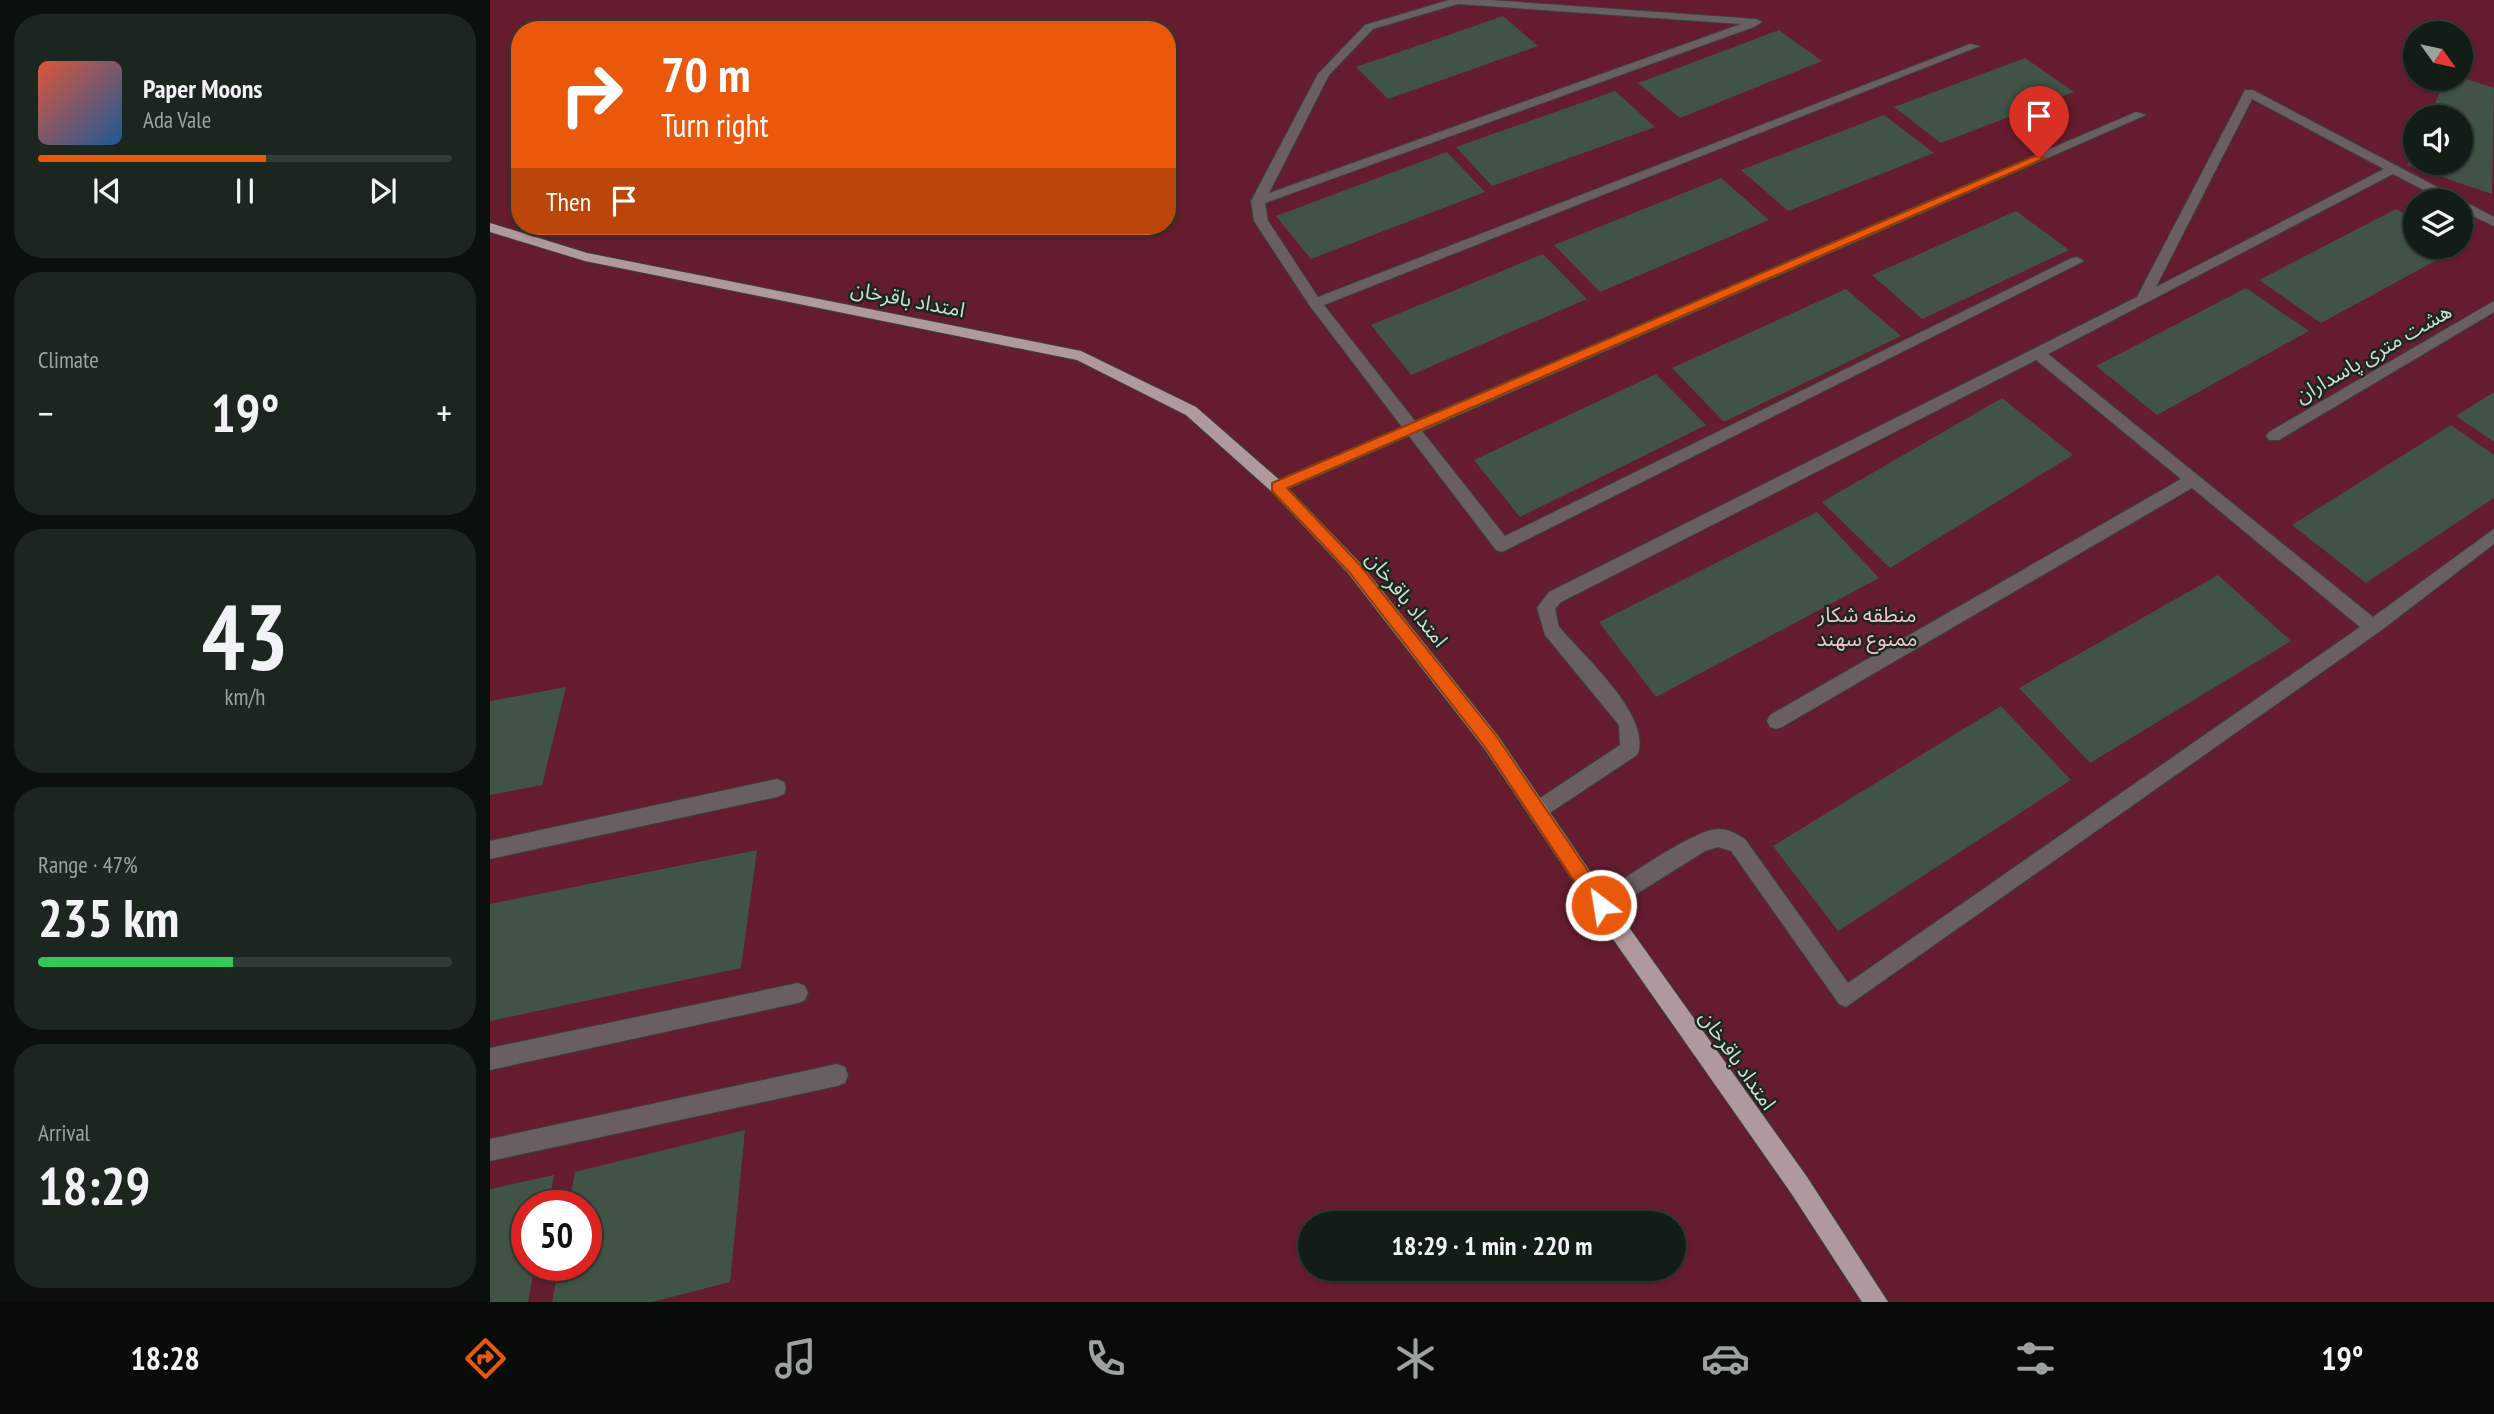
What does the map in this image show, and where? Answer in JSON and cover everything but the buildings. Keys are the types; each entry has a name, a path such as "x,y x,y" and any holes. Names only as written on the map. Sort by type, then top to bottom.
{"main road":[{"name":"امتداد باقرخان","path":"490,227 511,234"},
{"name":"امتداد باقرخان","path":"515,235 585,257 1081,356 1191,411 1277,487 1354,568 1491,742 1601,905 1799,1185 1876,1302"}],"street":[{"path":"1258,201 1756,22 1457,1 1369,27 1324,74 1258,201 1261,222 1315,303 1502,545 2077,261"},
{"path":"1315,303 1974,46"},
{"path":"2142,300 2249,93 2432,189"},
{"path":"1277,487 2140,115"},
{"path":"1538,810 1630,749 1632,737 1628,723 1610,698 1550,630 1546,608 1555,597 2039,354 2393,169"},
{"path":"2473,211 2494,222"},
{"name":"هشت متری پاسداران","path":"2274,436 2494,306"},
{"path":"2039,354 2372,627"},
{"path":"1776,721 2194,479"},
{"path":"1601,905 1698,845 1714,837 1728,838 1738,845 1846,997 2372,627 2494,535"},
{"path":"490,850 778,788"},
{"path":"490,1059 798,993"},
{"path":"490,1150 837,1075"}],"green space":[{"name":"منطقه شکار ممنوع سهند","path":"490,0 2494,0 2494,1302 490,1302"}],"route":[{"path":"1601,905 1491,742 1354,568 1277,487 2039,158"}]}
